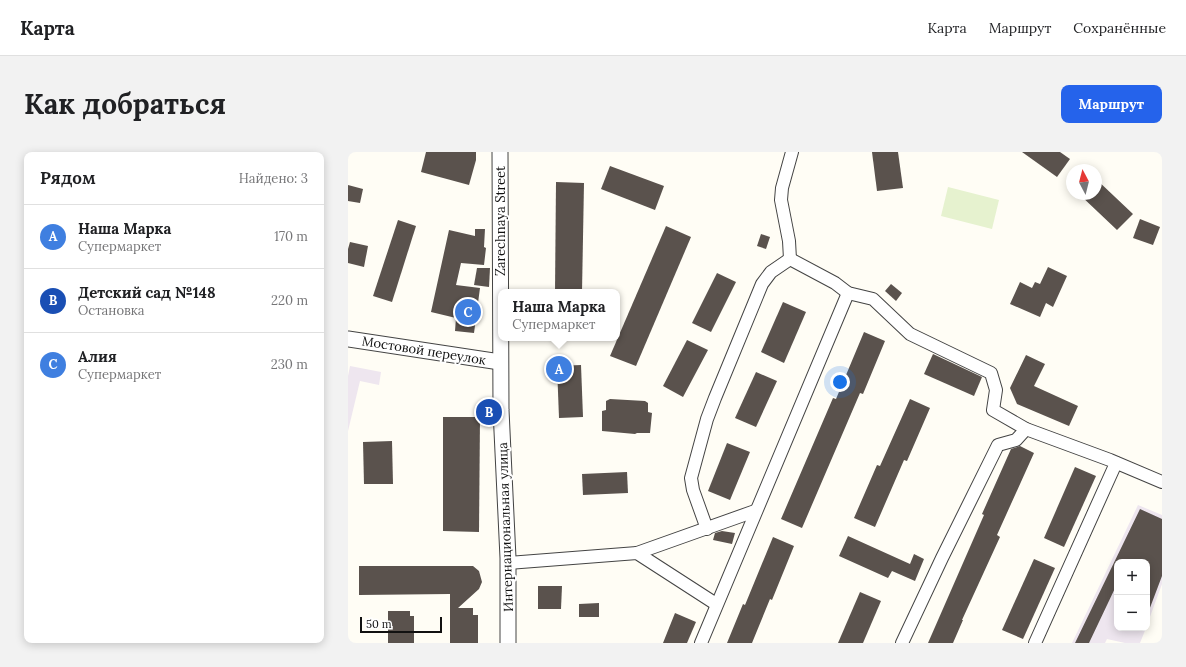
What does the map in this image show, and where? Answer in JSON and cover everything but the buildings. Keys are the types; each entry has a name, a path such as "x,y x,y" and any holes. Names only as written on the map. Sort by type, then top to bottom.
{"street":[{"name":"Zarechnaya Street","path":"500,152 500,289"},
{"path":"790,259 789,241 781,200 782,188 792,152"},
{"path":"790,259 835,283 848,293 873,299 910,334 991,373 996,390 993,410 1026,429 1162,482"},
{"path":"707,528 693,490 692,478 707,419 762,284 772,272 790,259"},
{"path":"701,643 755,511 848,293"},
{"name":"Мостовой переулок","path":"348,339 500,362"},
{"name":"Zarechnaya Street","path":"500,341 500,362"},
{"name":"Интернациональная улица","path":"500,362 508,564 508,643"},
{"path":"902,643 998,445 1016,440 1026,429"},
{"path":"1035,643 1116,463"},
{"path":"508,564 637,553 755,511"},
{"path":"637,553 716,604"}],"shaded area":[{"path":"350,366 381,372 379,385 360,381 348,431 348,376"},
{"path":"1138,505 1162,515 1162,584 1150,617 1150,559 1114,559 1114,631 1145,631 1140,643 1125,643 1107,639 1105,643 1072,643"}],"green space":[{"path":"948,187 999,200 992,229 941,216"}],"place":[{"name":"Алия","path":"468,312"},
{"name":"Наша Марка","path":"559,369"},
{"name":"Детский сад №148","path":"489,412"}]}
